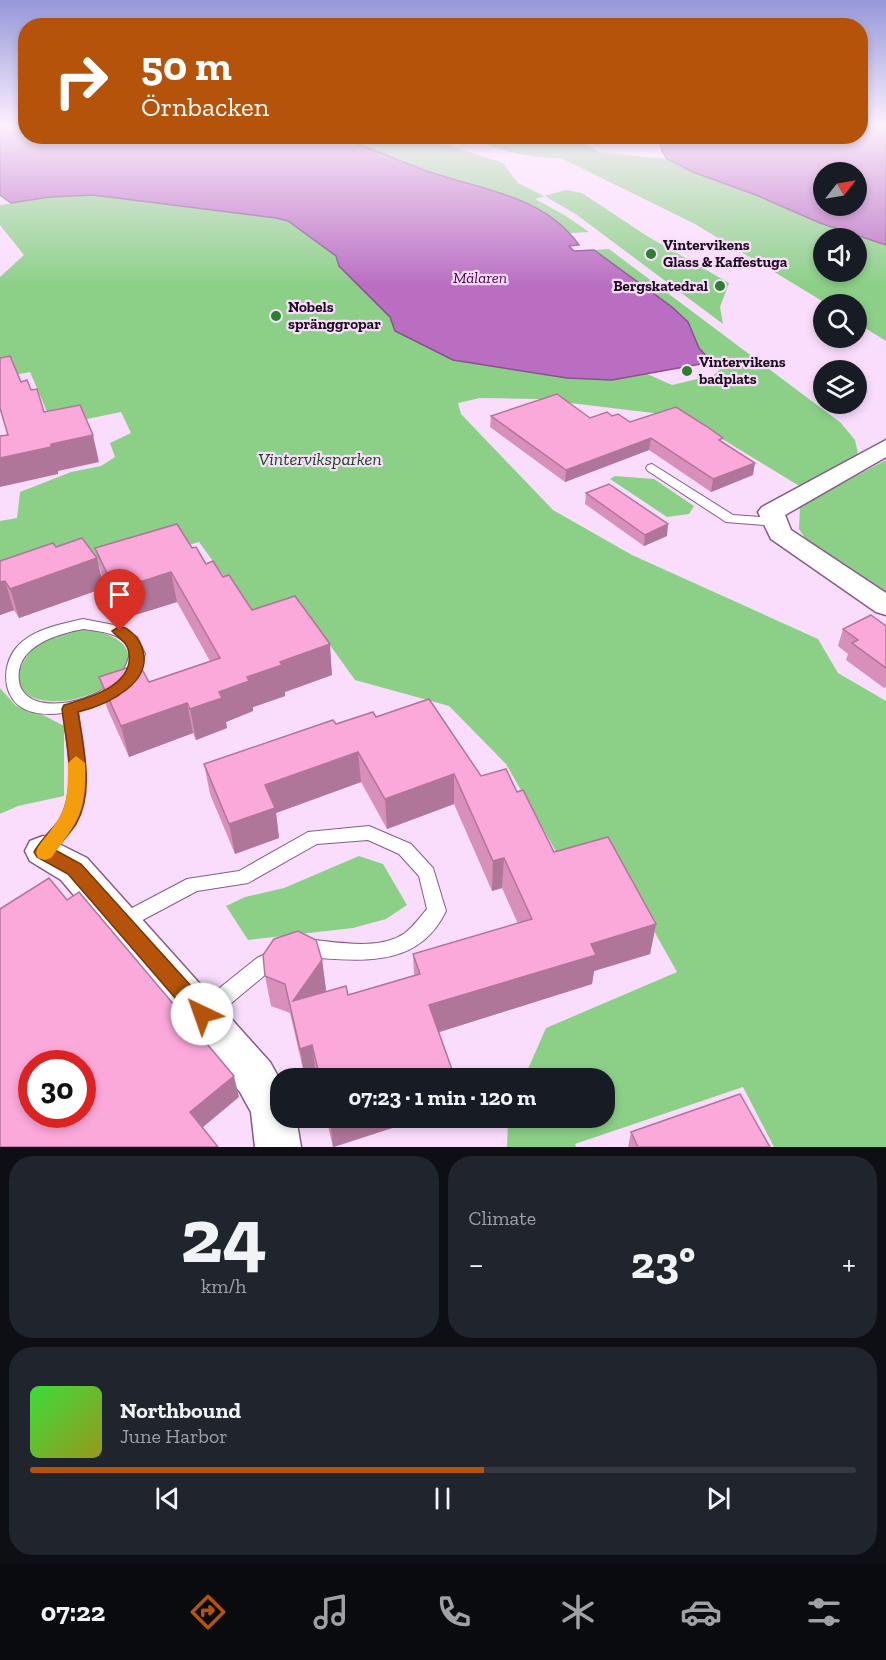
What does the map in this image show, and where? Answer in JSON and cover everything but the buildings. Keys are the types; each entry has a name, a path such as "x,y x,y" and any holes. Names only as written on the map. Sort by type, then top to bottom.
{"street":[{"path":"886,447 771,512 780,534 886,606"},
{"path":"43,852 74,869 255,1077 272,1108 278,1147"}],"lane":[{"path":"652,468 730,519 775,522"},
{"path":"83,624 120,631 131,640 137,652 136,666 127,680 102,698 70,709 44,709 23,702 11,690 8,674 14,660 34,641 62,628 83,624"},
{"path":"43,852 69,820 77,798 76,758 70,709"},
{"path":"121,923 194,885 242,878 315,837 369,833 405,849 427,873 437,910 409,941 372,952 339,953 305,948 284,953 264,963 202,1014"}],"green space":[{"path":"451,179 515,179 518,183 544,196 566,190 582,193 647,236 729,283 720,307 723,324 577,215 545,196 535,199 589,232 571,233 538,210 506,196"},
{"path":"603,179 711,179 835,228 813,228 813,282 867,282 867,239 886,245 886,341 867,329 867,294 813,296 695,224"},
{"name":"Vinterviksparken","path":"66,195 93,195 165,202 276,218 288,221 336,256 339,266 390,317 395,331 453,360 567,378 612,380 645,373 672,385 714,375 720,369 699,348 688,322 672,307 594,250 609,249 813,402 813,414 829,414 841,423 855,440 858,454 801,487 686,417 537,399 480,398 458,403 461,414 553,510 632,555 818,639 838,673 886,701 886,1147 774,1147 743,1087 575,1144 576,1147 507,1147 508,1128 615,1128 615,1068 528,1068 546,1028 677,972 609,851 562,862 506,764 449,706 355,680 306,612 260,626 199,542 103,570 91,557 0,575 0,521 17,518 20,492 71,472 101,466 115,457 110,443 131,433 121,412 53,426 30,372 0,378 0,277 24,255 0,225 0,205"},
{"path":"886,460 886,598 812,549 799,529 800,506"},
{"path":"615,476 654,479 694,506 689,514 667,517 610,479"},
{"path":"94,630 116,639 127,650 128,663 120,675 107,686 89,695 69,700 49,701 34,698 24,692 19,684 19,674 22,664 38,645 60,634"},
{"path":"0,688 16,706 43,715 64,726 64,796 18,806 0,814"},
{"path":"359,856 383,864 407,905 386,919 353,928 248,940 226,906 245,897 284,888"}],"water":[{"name":"Mälaren","path":"0,179 452,179 511,197 549,215 579,245 569,246 574,251 594,250 672,307 688,322 699,348 712,362 612,380 567,378 453,360 395,331 390,317 339,266 336,256 288,221 93,195 50,197 11,203 0,195"},
{"path":"711,179 813,179 813,216 867,216 867,179 886,179 886,245 867,239 867,228 835,228"}],"slow traffic":[{"path":"45,853 43,852 69,820 77,798 76,763"}],"place":[{"name":"Vintervikens Glass & Kaffestuga","path":"651,254"},
{"name":"Bergskatedral","path":"720,286"},
{"name":"Nobels spränggropar","path":"276,316"},
{"name":"Vintervikens badplats","path":"687,371"}],"route":[{"path":"120,631 131,640 137,652 136,666 127,680 112,693 92,703 70,709 76,758 77,798 69,820 43,852 74,869 202,1014"}]}
